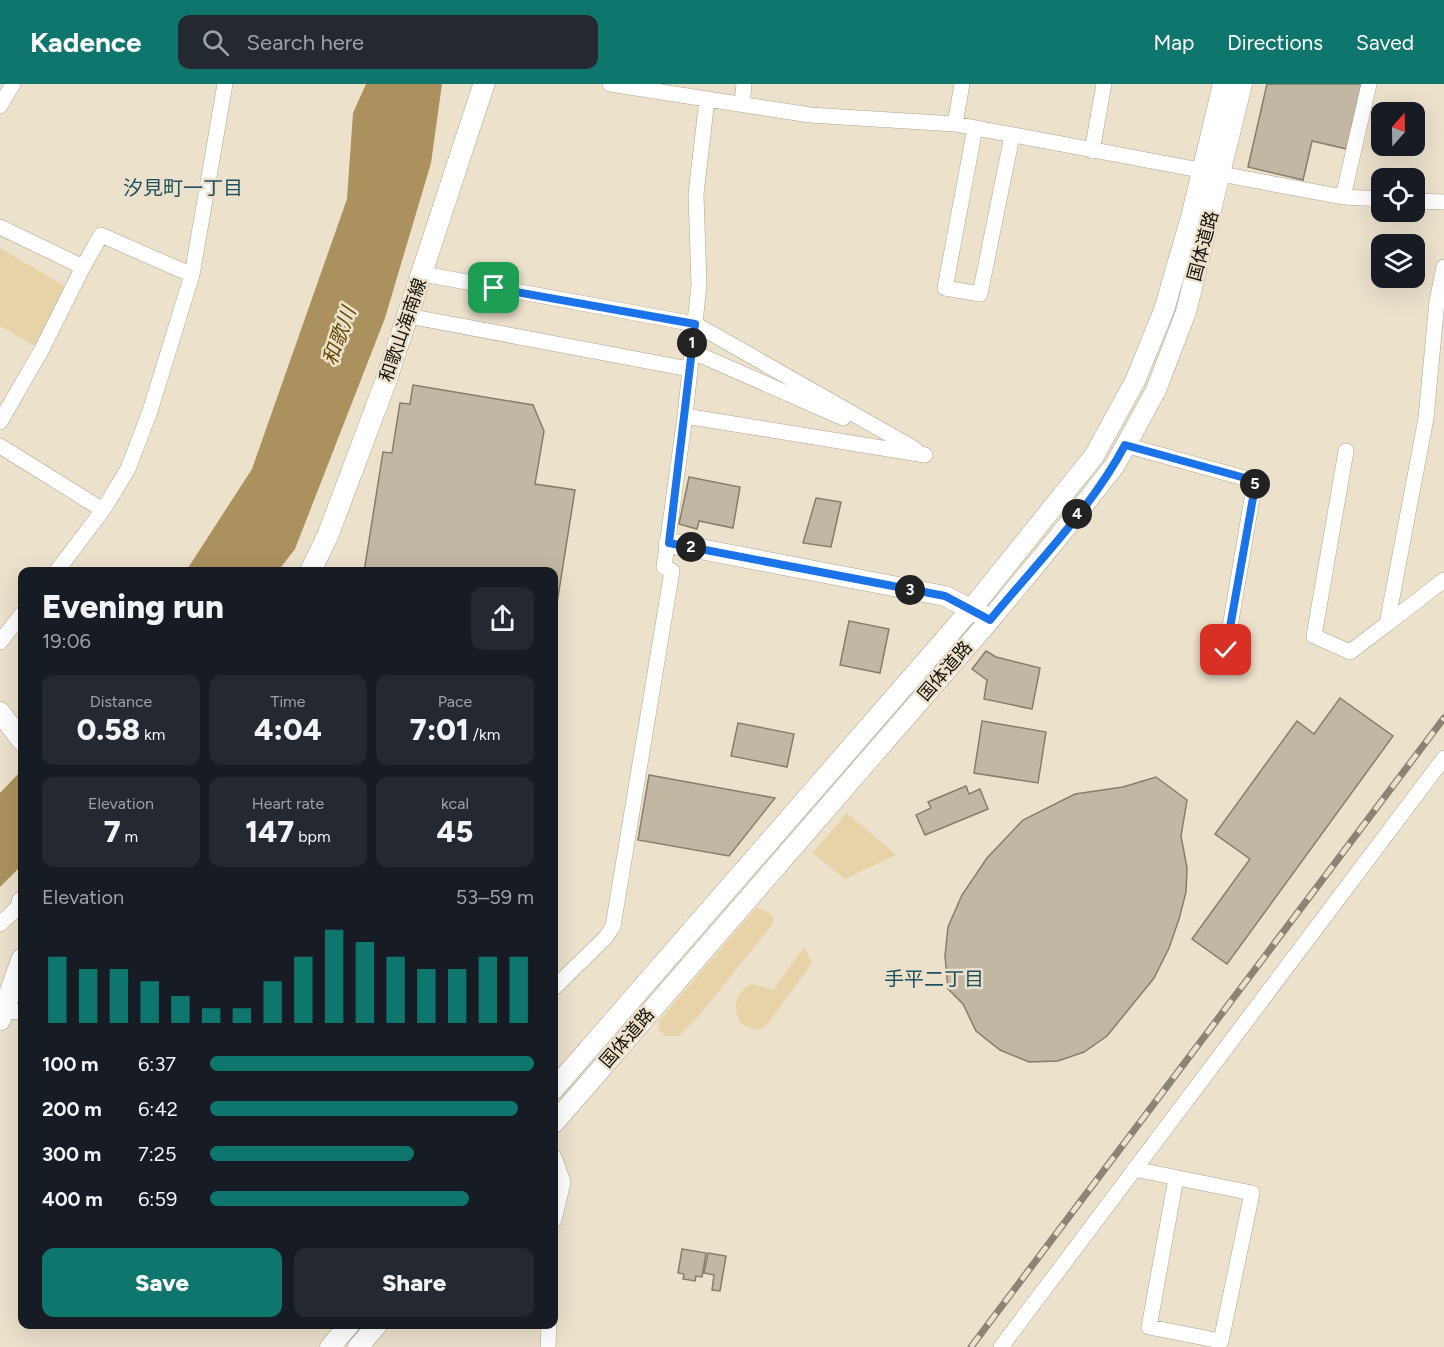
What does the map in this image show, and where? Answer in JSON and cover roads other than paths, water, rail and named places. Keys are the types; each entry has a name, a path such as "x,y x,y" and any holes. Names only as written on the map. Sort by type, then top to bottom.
{"main road":[{"name":"和歌山海南線","path":"312,567 328,536 423,274 484,84"},
{"path":"8,1015 18,975"}],"street":[{"path":"0,106 13,84"},
{"path":"60,567 103,510 128,469 139,440 192,274 225,84"},
{"path":"610,84 810,115 955,124 1343,197 1371,198"},
{"path":"742,104 744,84"},
{"path":"955,124 962,84"},
{"path":"1092,151 1104,84"},
{"name":"国体道路","path":"558,1114 990,620 1115,465 1155,390 1186,312 1211,172 1223,84"},
{"name":"国体道路","path":"558,1084 972,608 1094,456 1135,381 1164,310 1242,84"},
{"path":"1343,197 1369,84"},
{"path":"558,984 606,937 613,926 672,571 664,567 685,416 699,285 696,194 707,99"},
{"path":"975,128 945,288 971,293 980,294 1012,135"},
{"path":"1425,201 1444,202"},
{"path":"0,227 83,267"},
{"path":"0,422 41,351 101,235 192,274"},
{"path":"1387,624 1426,418 1437,301 1444,267"},
{"path":"423,274 695,324 925,455"},
{"path":"408,316 689,369"},
{"path":"692,351 925,455"},
{"path":"685,416 925,455"},
{"path":"1125,445 1256,481 1226,650"},
{"path":"0,446 103,510"},
{"path":"1346,451 1314,636 1350,652 1444,580"},
{"path":"669,543 945,596 972,608 990,620"},
{"path":"0,642 18,619"},
{"path":"0,712 18,734"},
{"path":"1001,1347 1444,758"},
{"path":"0,924 18,908"},
{"path":"558,1168 563,1182 558,1203"},
{"path":"1134,1169 1252,1193 1221,1341 1149,1327 1176,1178"},
{"path":"330,1347 346,1329"},
{"path":"358,1347 374,1329"},
{"path":"548,1347 549,1329"}],"water":[{"name":"和歌川","path":"366,84 442,84 431,163 385,318 295,549 281,567 189,567 252,469 347,199 353,113"},
{"path":"18,774 18,869 0,887 0,793"}],"railway":[{"path":"971,1347 1444,718"}],"district":[{"name":"汐見町一丁目","path":"183,188"},
{"name":"手平二丁目","path":"934,979"}]}
